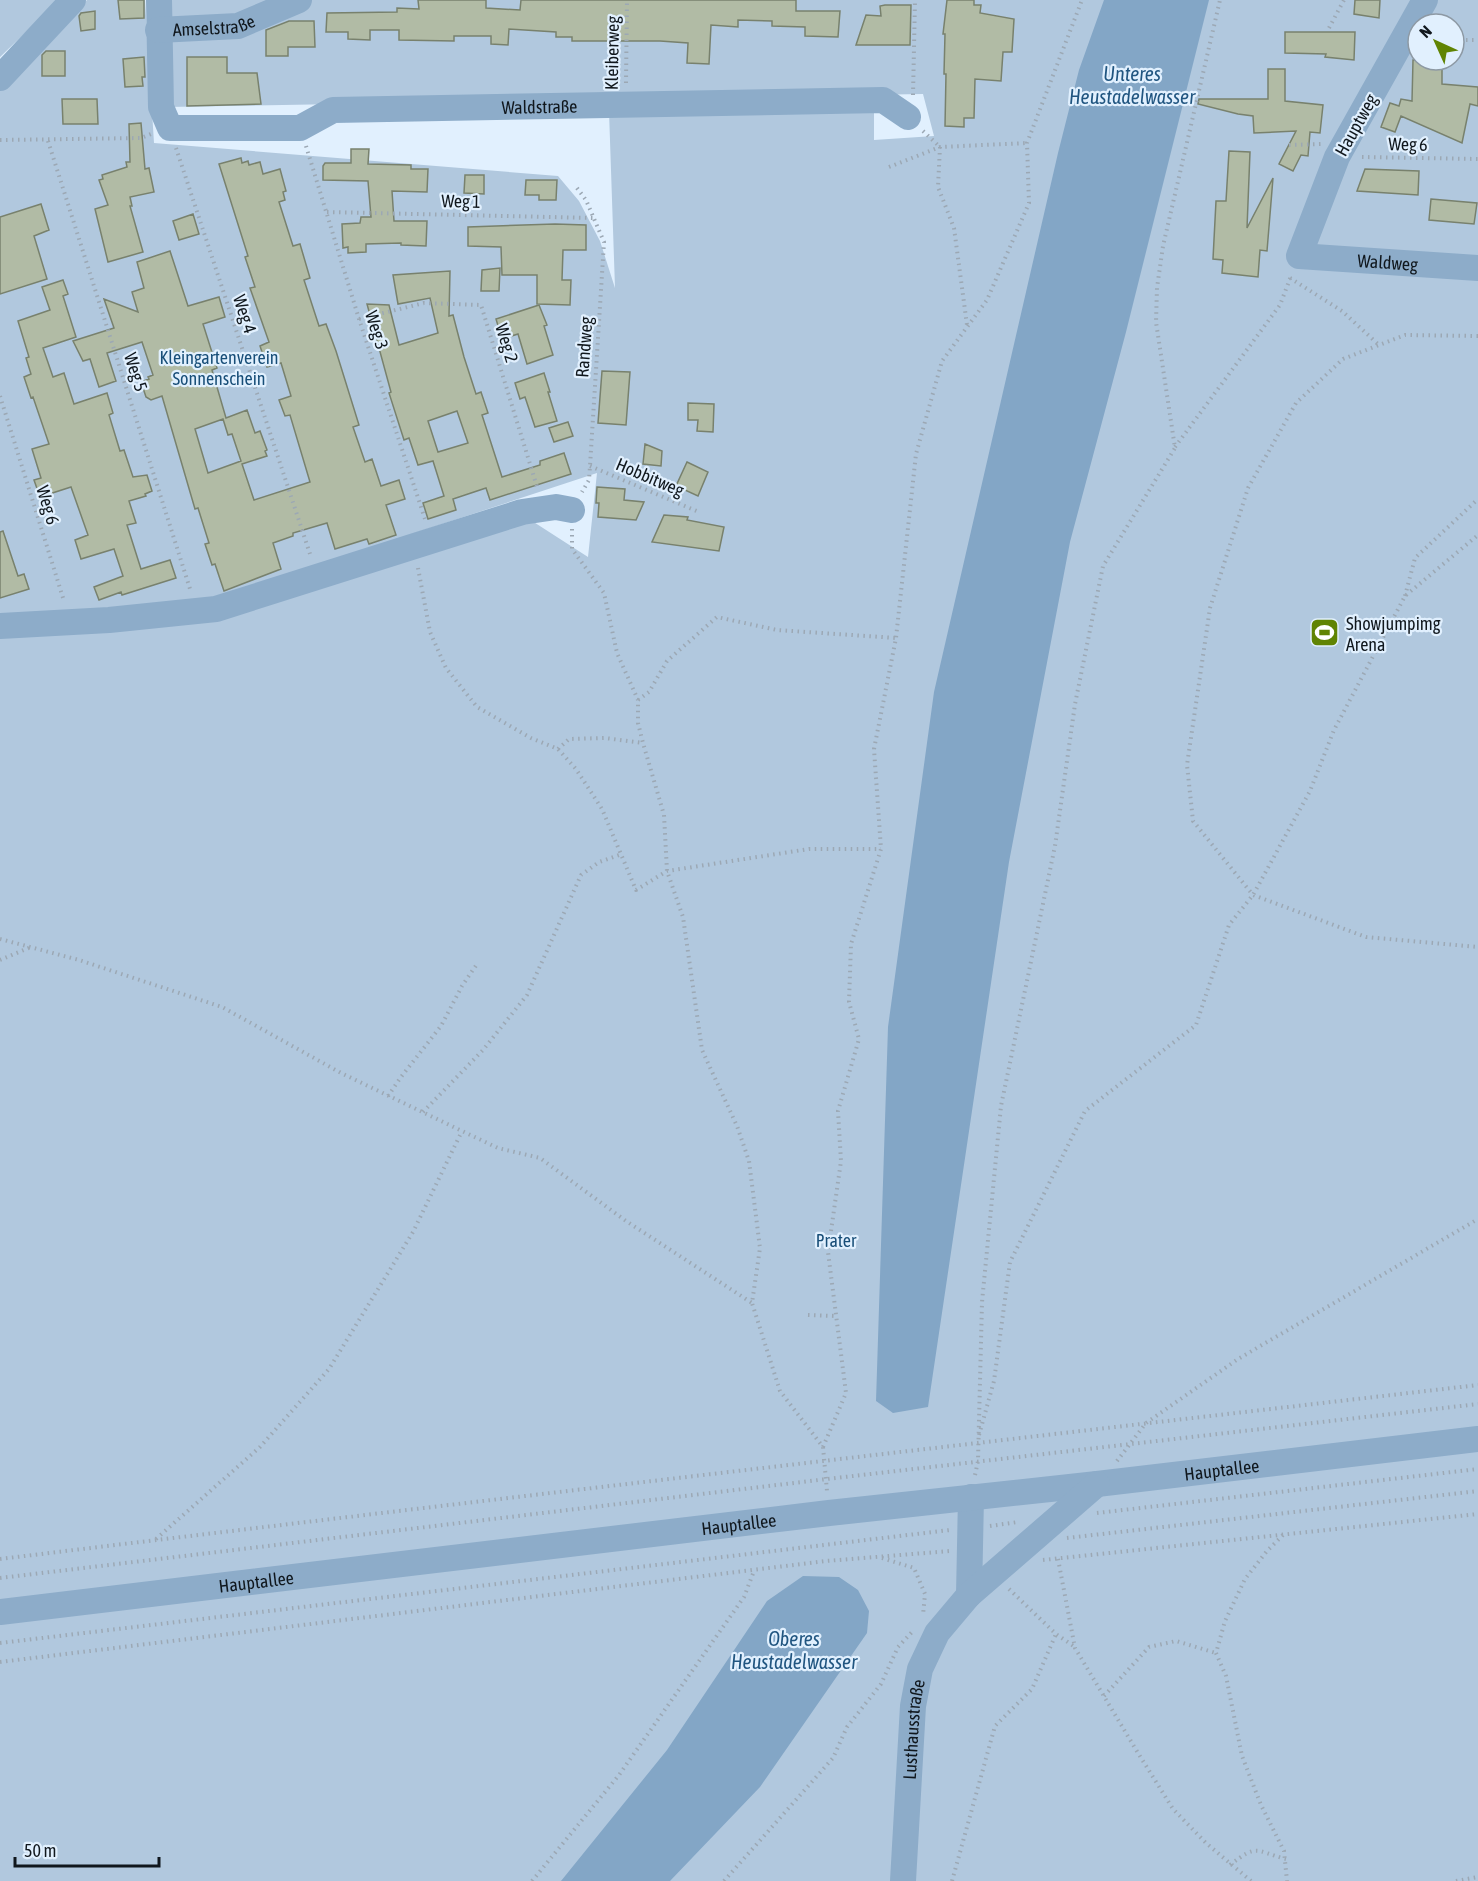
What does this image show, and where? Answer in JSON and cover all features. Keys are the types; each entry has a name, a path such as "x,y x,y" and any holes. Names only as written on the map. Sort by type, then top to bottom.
{"street":[{"path":"0,78 73,0"},
{"path":"159,0 161,107 170,128"},
{"name":"Amselstraße","path":"159,30 238,26 299,0"},
{"name":"Hauptweg","path":"1295,267 1337,157 1425,0"},
{"name":"Waldstraße","path":"170,128 300,128 333,110 883,100 908,117"},
{"name":"Waldweg","path":"1295,267 1478,268"},
{"path":"0,626 216,609 522,512 556,507 572,510"},
{"name":"Hauptallee","path":"0,1612 829,1513 1478,1439"},
{"name":"Lusthausstraße","path":"903,1881 913,1706 920,1670 937,1633 969,1594 1023,1540 1097,1484"},
{"path":"969,1594 971,1497"}],"path":[{"name":"Kleiberweg","path":"624,105 627,0"},
{"path":"908,117 914,94 915,0"},
{"path":"823,1447 846,1393 828,1252 841,1161 838,1111 859,1039 849,1002 851,944 881,849 874,749 896,638 916,454 942,361 987,300 1029,202 1027,144 1082,0"},
{"path":"1174,448 1156,322 1157,288 1163,246 1220,0"},
{"path":"1329,28 1344,0"},
{"path":"0,140 141,138 170,128"},
{"name":"Weg 4","path":"170,128 318,578"},
{"name":"Weg 3","path":"300,128 359,319 423,543 430,632 446,668 477,707 531,738 558,749"},
{"name":"Weg 5","path":"48,141 197,611"},
{"path":"889,167 940,147 1027,144"},
{"path":"940,147 938,187 954,228 967,325"},
{"name":"Weg 6","path":"1337,157 1478,159"},
{"name":"Randweg","path":"572,510 589,480 604,242 586,200 577,188"},
{"name":"Weg 1","path":"327,212 594,218"},
{"path":"971,1497 978,1461 982,1302 1001,1106 1055,846 1075,704 1103,566 1174,448 1280,305 1295,267 1379,345"},
{"name":"Weg 2","path":"359,319 424,303 481,305 544,508"},
{"path":"1478,336 1405,335 1343,359 1296,404 1248,488 1210,608 1186,765 1193,821 1253,895 1366,937 1478,947"},
{"name":"Weg 6","path":"0,396 70,622"},
{"name":"Hobbitweg","path":"590,466 699,512"},
{"path":"978,1442 994,1381 1010,1262 1085,1111 1196,1025 1228,925 1253,895 1310,791 1334,730 1405,596 1415,558 1478,499"},
{"path":"572,510 572,549 603,593 617,653 638,700 638,723 664,815 667,871 682,916 702,1050 737,1126 749,1161 759,1248 752,1303 780,1391 823,1447 829,1513"},
{"path":"1405,596 1478,535"},
{"path":"638,700 649,692 667,661 717,616 777,630 896,638"},
{"path":"643,743 605,738 569,739 558,749 576,769 602,808 636,890 667,871 810,849 881,849"},
{"path":"423,1112 483,1050 527,995 582,875 599,862 622,854"},
{"path":"0,939 79,960 222,1007 341,1073 388,1096 498,1148 540,1158 626,1221 752,1303"},
{"path":"0,960 31,947"},
{"path":"388,1096 441,1026 462,986 477,964"},
{"path":"155,1540 260,1447 329,1368 413,1232 462,1131"},
{"path":"1097,1484 1132,1444 1146,1423 1238,1359 1478,1219"},
{"path":"808,1315 836,1316"},
{"path":"0,1559 978,1442 1478,1385"},
{"path":"0,1578 978,1461 1478,1404"},
{"path":"1093,1514 1478,1468"},
{"path":"0,1643 970,1539 1023,1540 1478,1491"},
{"path":"1023,1540 1041,1560 1478,1514"},
{"path":"1283,1535 1245,1579 1225,1621 1216,1653 1226,1676 1242,1756 1261,1805 1284,1851 1287,1881"},
{"path":"0,1662 826,1561 878,1557 970,1539"},
{"path":"878,1557 914,1568 925,1594 922,1622 931,1616"},
{"path":"1058,1559 1076,1648 1104,1696 1173,1809 1206,1843 1251,1881"},
{"path":"532,1881 619,1775 744,1597 754,1570"},
{"path":"1008,1589 1056,1634 1076,1648"},
{"path":"724,1881 833,1758 847,1726 881,1684 898,1647 914,1630"},
{"path":"952,1881 995,1726 1032,1689 1056,1634"},
{"path":"1104,1696 1149,1647 1176,1641 1216,1653"},
{"path":"1230,1865 1248,1851 1258,1850 1286,1859"},
{"path":"1456,1881 1478,1877"}],"green space":[{"path":"0,0 59,0 0,57"},
{"name":"Prater","path":"87,0 145,0 154,143 558,176 579,201 600,241 615,288 609,111 874,106 874,140 934,136 923,94 167,107 169,0 1478,0 1478,1881 0,1881 0,634 237,611 529,519 588,557 597,473 193,606 0,619 0,89"}],"water":[{"name":"Unteres Heustadelwasser","path":"1104,0 1209,0 1126,332 1070,542 1009,862 928,1407 893,1413 876,1401 888,1027 934,692 1058,153 1079,70"},
{"name":"Oberes Heustadelwasser","path":"803,1576 839,1577 858,1590 869,1611 867,1633 760,1787 670,1881 561,1881 667,1750 767,1601"}],"building":[{"path":"118,0 144,0 144,18 120,19"},
{"path":"418,0 486,0 486,8 520,10 521,0 796,0 796,11 840,11 838,37 805,36 805,27 772,26 772,21 738,20 738,27 711,25 709,64 687,63 688,43 572,41 572,37 556,37 556,32 509,29 508,45 491,44 491,36 454,36 454,41 399,40 399,30 370,30 370,40 348,39 348,32 326,32 327,13 397,12 397,8 419,9"},
{"path":"947,0 974,0 974,5 981,5 980,13 1014,19 1012,52 1003,52 1001,81 975,79 974,118 964,118 964,127 945,126 946,74 944,74 945,34 943,34"},
{"path":"1355,0 1380,0 1379,18 1354,14"},
{"path":"911,5 910,45 856,45 866,15 881,16 880,6"},
{"path":"95,11 95,29 81,31 79,16 81,13"},
{"path":"289,21 314,21 315,47 288,47 288,56 266,56 266,30"},
{"path":"1285,32 1355,32 1354,60 1325,57 1326,54 1285,53"},
{"path":"46,51 65,51 65,76 42,76 42,55"},
{"path":"144,57 143,86 125,87 123,59"},
{"path":"187,57 227,57 227,73 257,73 261,104 187,106"},
{"path":"1268,69 1285,69 1285,101 1323,105 1320,133 1310,132 1308,156 1301,155 1293,171 1279,164 1296,131 1254,133 1253,116 1198,104 1199,99 1268,99"},
{"path":"1413,72 1442,72 1442,84 1478,87 1478,106 1470,104 1462,143 1401,116 1395,132 1381,127 1390,103 1399,106 1401,99 1412,101"},
{"path":"62,99 97,99 98,124 63,124"},
{"path":"141,123 145,169 149,168 154,192 130,197 132,206 130,206 143,252 108,262 95,209 108,205 99,180 103,179 102,175 127,167 126,162 130,162 129,124"},
{"path":"351,149 369,149 368,164 411,165 411,169 428,169 427,192 392,191 394,221 427,221 426,246 401,245 401,243 366,244 366,252 348,253 348,247 343,248 342,224 360,223 361,217 371,217 368,181 323,180 323,166 325,163 351,163"},
{"path":"1229,151 1250,152 1247,228 1273,178 1267,251 1260,250 1258,277 1222,273 1223,260 1213,259 1216,201 1226,201"},
{"path":"241,158 242,163 248,161 249,165 260,162 263,174 280,169 286,191 283,192 285,200 279,202 293,246 300,244 310,278 304,280 319,326 326,324 336,351 359,425 353,427 365,462 372,459 381,486 399,480 405,499 386,505 396,535 369,544 367,539 335,549 327,523 293,533 293,536 273,543 281,569 224,591 205,544 209,543 198,508 195,509 162,396 151,400 146,397 141,382 153,375 142,342 107,353 116,381 99,387 90,359 83,361 73,341 114,328 104,299 138,312 132,292 144,288 137,262 170,251 188,306 219,297 225,317 203,324 217,368 212,370 226,418 247,410 255,433 260,431 267,450 265,451 267,456 242,464 254,500 310,482 290,415 285,416 279,400 291,396 281,363 267,367 260,346 269,342 250,288 255,287 245,257 248,256 219,164","holes":["223,419 228,435 232,434 241,461 208,473 195,429"]},
{"path":"1365,169 1419,171 1418,195 1357,191"},
{"path":"465,175 484,175 484,194 464,193"},
{"path":"526,180 557,180 556,200 539,200 539,195 525,195"},
{"path":"1431,199 1477,203 1474,224 1429,220"},
{"path":"41,204 49,230 34,236 47,279 0,294 0,217"},
{"path":"193,214 199,234 179,240 173,221"},
{"path":"586,225 586,250 563,250 562,280 571,280 570,305 537,304 537,275 502,275 501,247 468,246 468,227"},
{"path":"500,268 499,291 481,291 482,270"},
{"path":"450,271 449,316 453,315 476,394 481,392 488,413 482,415 502,477 540,465 540,461 564,453 571,474 490,500 486,488 453,499 456,510 428,519 423,503 444,496 433,461 418,465 409,438 404,440 389,393 391,392 367,304 389,305 399,345 438,333 430,298 398,304 393,275","holes":["457,411 468,443 438,452 428,421"]},
{"path":"63,280 68,294 63,296 76,337 43,348 53,377 64,373 74,404 107,393 113,413 109,415 120,451 124,450 133,477 147,475 152,491 145,494 146,496 129,501 136,523 127,525 141,569 170,560 176,578 99,600 94,587 123,576 114,549 81,559 75,540 88,535 71,487 40,497 34,480 41,478 32,449 49,444 24,377 31,374 26,358 29,357 18,321 50,310 42,287"},
{"path":"539,305 547,325 544,326 553,355 527,364 518,334 502,339 496,319"},
{"path":"602,371 630,372 626,425 598,423"},
{"path":"544,373 557,421 535,427 525,397 520,399 515,383"},
{"path":"688,403 714,404 713,432 697,431 698,420 688,420"},
{"path":"568,422 573,436 554,442 549,428"},
{"path":"645,444 662,451 661,466 643,464"},
{"path":"687,462 708,472 698,496 676,486"},
{"path":"597,487 625,489 624,500 644,502 636,520 598,517"},
{"path":"664,515 688,517 687,520 724,527 719,551 652,542"},
{"path":"3,531 18,576 24,574 29,589 0,598 0,532"}],"place":[{"name":"Showjumpimg Arena","path":"1325,633"}],"park label":[{"name":"Kleingartenverein Sonnenschein","path":"219,367"}]}
